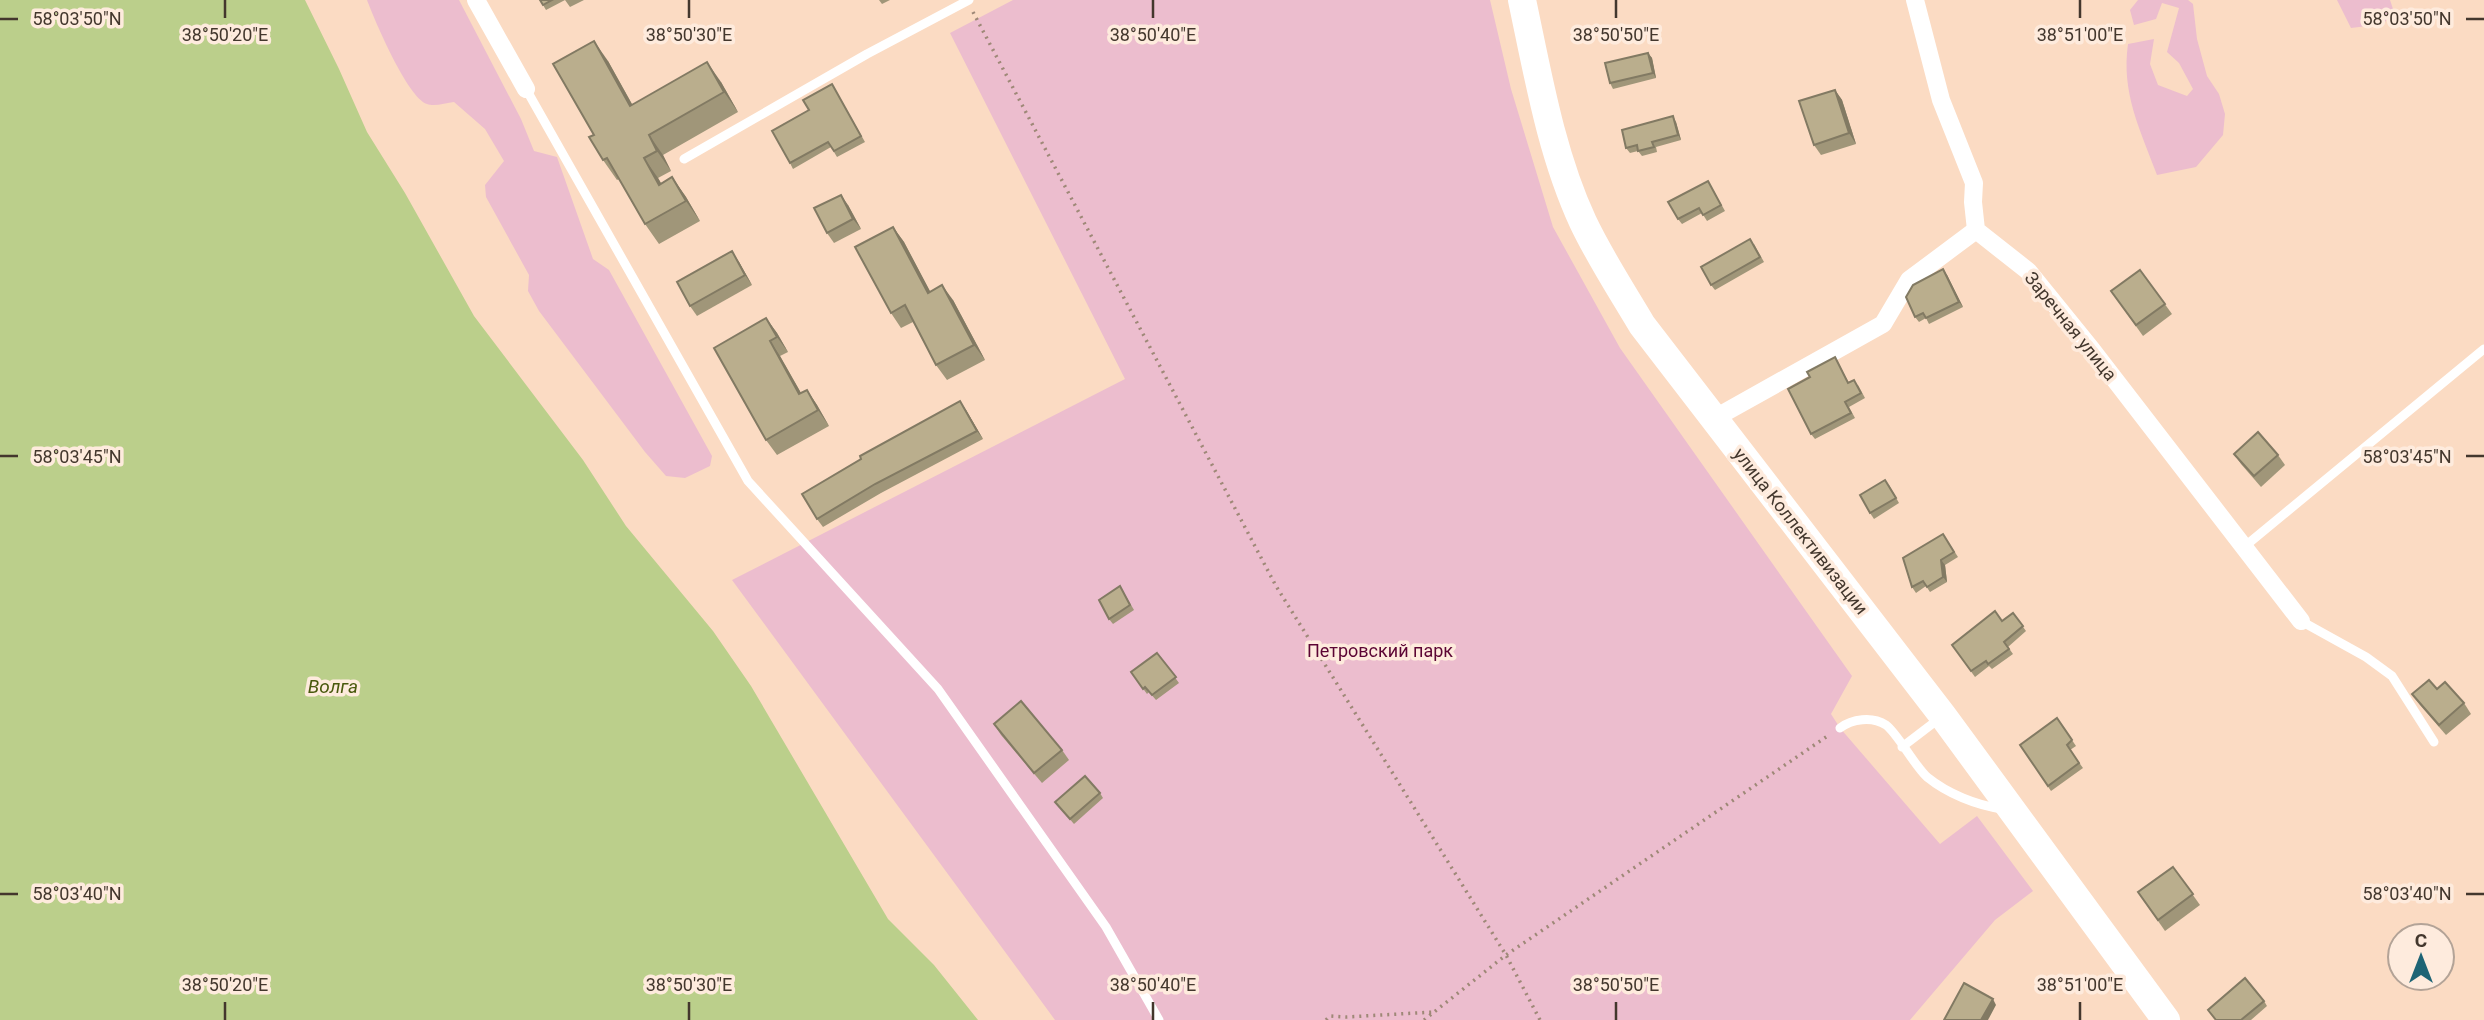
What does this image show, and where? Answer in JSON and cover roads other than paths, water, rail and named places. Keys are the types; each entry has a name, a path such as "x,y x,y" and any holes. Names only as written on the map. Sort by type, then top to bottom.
{"main road":[{"name":"улица Коллективизации","path":"1522,0 1561,165 1583,222 1642,324 1943,716 2166,1020"}],"street":[{"path":"476,0 526,89"},
{"path":"1714,418 1883,324 1909,280 1976,230 1974,183 1941,100 1916,0"},
{"name":"Заречная улица","path":"1976,230 2028,271 2301,621"}],"lane":[{"path":"684,159 856,60 968,1"},
{"path":"526,89 748,481 938,689 1106,927 1159,1020"},
{"path":"2244,547 2484,349"},
{"path":"2301,621 2366,657 2392,676 2434,742"},
{"path":"1902,747 1943,716"},
{"path":"1840,728 1848,722 1860,719 1886,726 1929,778 1968,800 2012,811"}],"water":[{"name":"Волга","path":"0,0 305,0 367,132 405,193 474,316 583,460 626,526 713,631 751,686 888,919 934,965 978,1020 0,1020"}],"park label":[{"name":"Петровский парк","path":"1380,650"}]}
